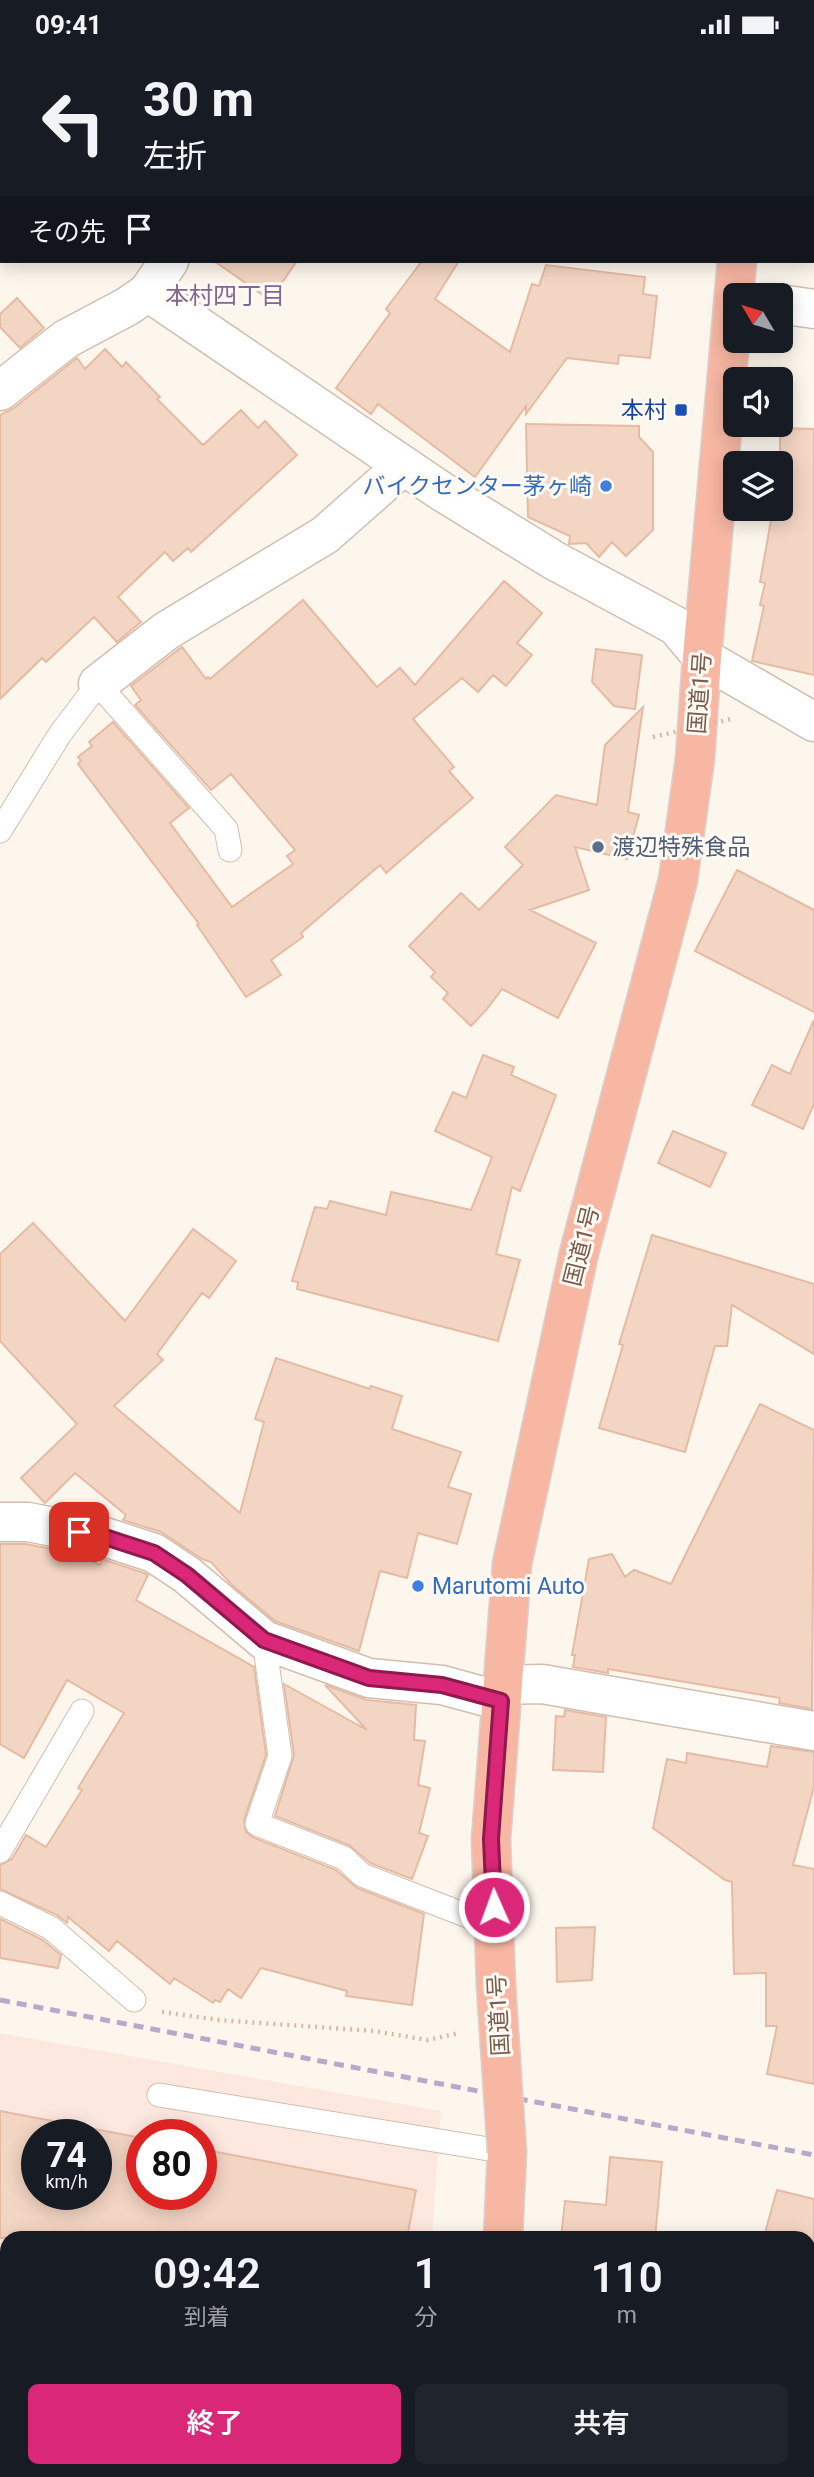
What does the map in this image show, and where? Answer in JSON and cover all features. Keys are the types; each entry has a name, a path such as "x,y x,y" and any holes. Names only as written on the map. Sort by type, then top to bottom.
{"highway":[{"name":"国道1号","path":"736,283 737,263"},
{"name":"国道1号","path":"503,2231 507,2152 496,1986 491,1839 512,1564 573,1280 678,880 695,759 730,353"}],"street":[{"path":"0,391 66,339 148,292 168,263"},
{"path":"148,292 403,465 555,561 676,627 702,657 814,722"},
{"path":"793,305 814,309"},
{"path":"98,684 166,631 325,535 403,465"},
{"path":"0,1522 28,1522 105,1537 154,1553 187,1575 264,1640 369,1678 501,1693 542,1684 814,1731"}],"lane":[{"path":"0,831 60,734 98,684 226,829 230,850"},
{"path":"264,1640 280,1756 257,1824 344,1858 362,1875 468,1916 494,1930"},
{"path":"0,1851 82,1711"},
{"path":"0,1903 51,1928 134,2000"},
{"path":"159,2095 507,2152"}],"path":[{"path":"653,737 731,719"},
{"path":"134,2000 141,2008 219,2020 373,2031 428,2040 467,2032"}],"shaded area":[{"path":"0,2033 441,2111 432,2231 0,2231"}],"building":[{"path":"217,263 296,263 270,300"},
{"path":"420,263 458,263 435,299 510,352 532,284 539,286 546,265 645,277 643,294 657,296 650,358 619,355 618,364 567,358 526,414 526,406 475,477 378,404 371,414 336,388 390,313 386,309"},
{"path":"17,298 44,328 20,348 0,327 0,314"},
{"path":"105,349 122,367 126,362 160,397 157,399 203,445 241,410 258,428 265,421 297,455 191,552 188,548 173,561 165,552 118,597 141,622 117,642 94,617 46,662 42,658 0,699 0,415 14,408 77,358 85,369"},
{"path":"526,424 639,426 639,437 653,452 653,530 626,556 612,542 599,557 586,543 569,544 570,536 528,517"},
{"path":"793,428 814,429 814,675 752,661 764,606 760,605 765,583 760,582 771,521 793,521 793,451 780,451 780,437 793,437"},
{"path":"504,581 542,613 517,643 532,655 506,686 493,675 478,692 462,678 413,719 454,767 449,771 473,798 386,873 380,865 301,933 303,937 271,960 281,975 246,997 197,925 199,924 78,764 81,761 78,757 92,746 89,742 113,722 189,808 170,823 232,907 293,864 287,856 295,850 231,774 211,790 135,705 141,700 131,686 182,647 206,679 210,679 303,600 377,687 400,668 415,685"},
{"path":"596,649 642,655 635,709 614,706 592,682"},
{"path":"643,707 628,812 639,815 627,859 575,847 589,890 530,910 596,943 558,1018 502,989 471,1026 443,999 448,993 431,977 435,972 409,946 461,893 479,910 523,865 505,847 556,795 597,805 605,745"},
{"path":"737,870 814,910 814,1012 695,951"},
{"path":"814,1020 814,1104 803,1129 752,1105 772,1065 790,1074"},
{"path":"483,1055 514,1067 511,1075 556,1095 520,1191 512,1187 496,1254 520,1260 498,1341 297,1289 298,1282 292,1281 315,1207 327,1209 330,1201 386,1215 391,1192 471,1210 492,1157 435,1131 453,1092 466,1098"},
{"path":"673,1131 726,1153 710,1187 658,1163"},
{"path":"33,1223 125,1321 193,1229 236,1261 209,1298 202,1293 157,1354 163,1360 114,1406 240,1513 264,1422 255,1419 276,1358 370,1389 371,1386 402,1396 392,1429 461,1452 448,1487 471,1494 457,1544 418,1533 407,1578 380,1571 359,1651 275,1621 232,1585 211,1562 161,1532 123,1520 126,1515 75,1473 45,1503 21,1478 77,1424 0,1341 0,1254"},
{"path":"652,1235 814,1284 814,1354 732,1305 727,1346 715,1346 685,1452 599,1428 623,1345 619,1344"},
{"path":"760,1404 814,1430 812,1709 779,1703 780,1698 608,1669 608,1673 573,1667 575,1655 572,1655 589,1559 612,1554 625,1577 634,1570 671,1584"},
{"path":"0,1544 26,1544 73,1553 100,1565 102,1559 144,1573 148,1575 136,1600 254,1667 266,1755 244,1820 246,1832 252,1837 336,1870 357,1888 424,1914 412,2005 346,1996 347,1991 261,1968 241,1998 228,1989 220,2002 215,2000 213,2003 174,1978 170,1984 117,1941 109,1951 68,1917 67,1923 57,1915 0,1889 0,1865 12,1859 26,1835 46,1847 82,1790 78,1788 124,1713 67,1680 24,1758 0,1744"},
{"path":"284,1684 367,1730 325,1685 367,1700 416,1705 414,1740 425,1741 418,1785 430,1788 419,1833 428,1836 412,1879 370,1863 349,1845 275,1816 294,1755"},
{"path":"565,1710 606,1717 603,1772 553,1770 556,1716 564,1717"},
{"path":"771,1746 814,1752 814,1787 793,1865 814,1869 814,2084 767,2074 777,2026 766,2026 766,1973 734,1974 732,1882 725,1880 653,1828 667,1759 686,1763 687,1753 767,1767"},
{"path":"0,1919 43,1940 61,1955 58,1968 0,1958"},
{"path":"595,1927 592,1980 557,1982 556,1928"},
{"path":"0,2111 42,2119 21,2119 21,2210 112,2210 112,2132 126,2135 126,2210 217,2210 217,2152 416,2190 408,2231 0,2231"},
{"path":"610,2157 662,2162 656,2231 562,2231 565,2201 606,2205"},
{"path":"777,2190 814,2199 814,2231 766,2231"}],"railway":[{"path":"0,2000 814,2155"}],"place":[{"name":"本村","path":"681,410"},
{"name":"バイクセンター茅ヶ崎","path":"606,486"},
{"name":"渡辺特殊食品","path":"598,847"},
{"name":"Marutomi Auto","path":"418,1586"}],"district":[{"name":"本村四丁目","path":"225,296"}],"route":[{"path":"79,1532 105,1537 154,1553 187,1575 264,1640 369,1678 442,1685 501,1701 491,1839 494,1907"}]}
